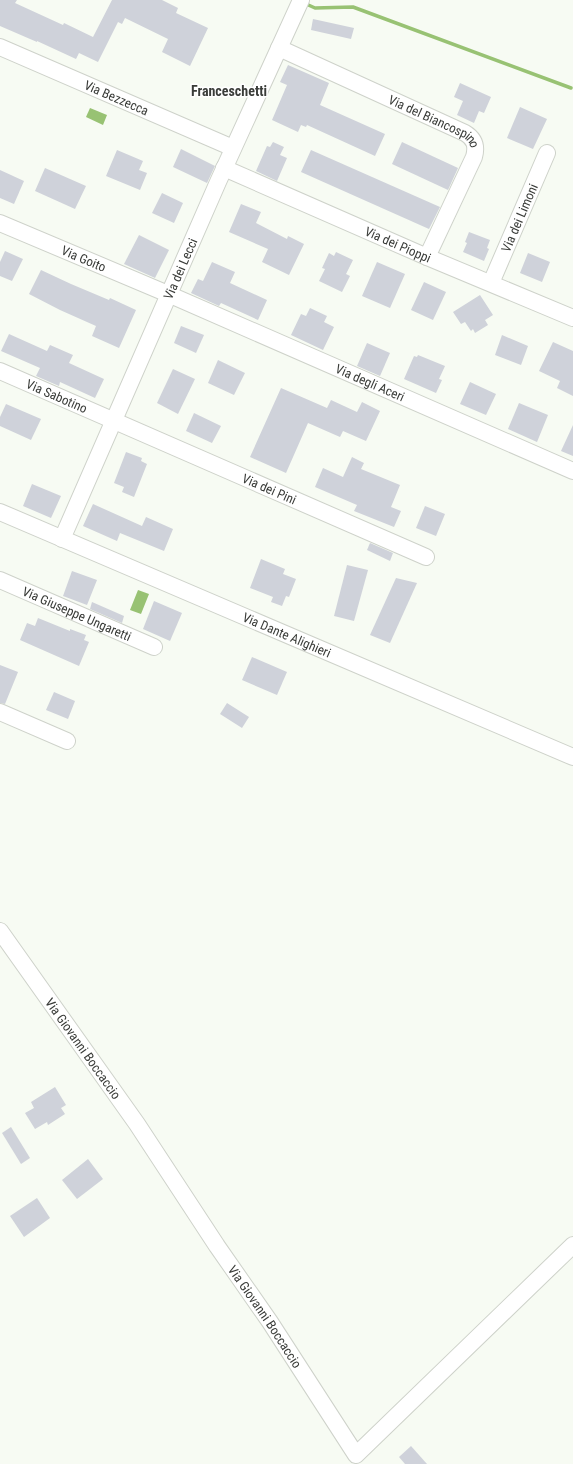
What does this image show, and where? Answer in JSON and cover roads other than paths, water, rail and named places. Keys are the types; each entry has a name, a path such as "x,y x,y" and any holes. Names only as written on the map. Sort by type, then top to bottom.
{"street":[{"name":"Via dei Lecci","path":"62,539 168,294 300,3"},
{"name":"Via Bezzecca","path":"0,47 233,148"},
{"name":"Via del Biancospino","path":"279,48 465,133 474,140 476,146 474,157 427,257"},
{"name":"Via dei Limoni","path":"492,283 547,153"},
{"name":"Via dei Pioppi","path":"224,168 427,257 573,318"},
{"name":"Via Goito","path":"0,223 168,294"},
{"name":"Via degli Aceri","path":"168,294 573,471"},
{"name":"Via Sabotino","path":"0,371 114,420"},
{"name":"Via dei Pini","path":"114,420 426,557"},
{"name":"Via Dante Alighieri","path":"0,512 573,757"},
{"name":"Via Giuseppe Ungaretti","path":"0,580 154,647"},
{"path":"0,712 67,741"},
{"name":"Via Giovanni Boccaccio","path":"0,931 137,1124 217,1246 270,1322 356,1460 573,1245"}],"waterway":[{"path":"304,3 315,8 353,7 571,88"}],"district":[{"name":"Franceschetti","path":"229,91"}]}
